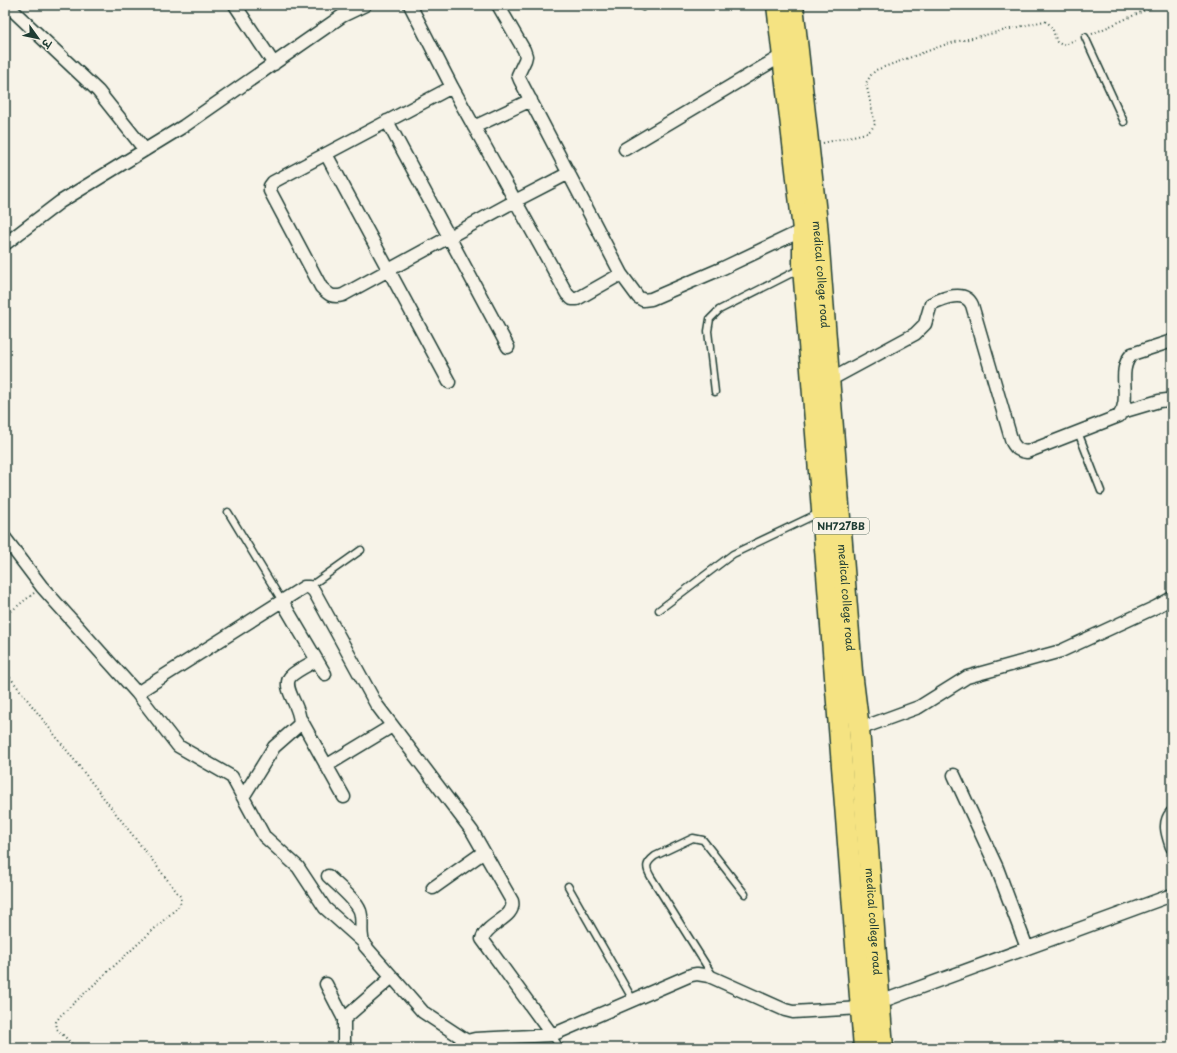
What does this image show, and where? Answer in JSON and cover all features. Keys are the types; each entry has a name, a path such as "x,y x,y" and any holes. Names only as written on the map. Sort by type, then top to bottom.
{"highway":[{"name":"NH727BB","path":"777,5 783,55 806,196 802,230 803,267 822,511 870,1005 864,1048"},
{"name":"medical college road","path":"793,5 808,147 806,196 830,380 852,672 859,729 870,1005 883,1048"}],"street":[{"path":"7,5 98,91 145,150"},
{"path":"235,5 274,64"},
{"path":"5,244 60,202 188,124 342,16 365,5"},
{"path":"410,5 452,87 567,294 572,299 577,299 621,274"},
{"path":"498,5 526,56 518,75 621,274 638,297 643,300 651,299 723,268 802,230"},
{"path":"625,149 783,55"},
{"path":"452,87 273,182 270,186 270,191 321,287 329,294 336,297 343,295 569,173"},
{"path":"474,127 531,100"},
{"path":"387,121 508,346"},
{"path":"326,154 449,382"},
{"path":"830,380 915,334 926,324 931,304 959,295 965,297 970,300 972,305 1012,442 1020,451 1027,452 1119,416 1124,405 1124,370 1128,359 1132,354 1172,341"},
{"path":"1122,412 1159,401 1167,400 1172,403"},
{"path":"5,538 42,587 137,692 178,746 232,777 264,836 298,867 325,908 362,941 423,1012 467,1041"},
{"path":"137,692 304,587 309,587 314,591 372,699 472,831 512,901 513,906 511,912 487,930 482,939 552,1036"},
{"path":"859,729 919,707 967,677 1061,651 1156,607 1172,598"},
{"path":"282,601 325,674"},
{"path":"317,660 293,674 288,681 288,687 301,720 344,797"},
{"path":"243,797 274,747 299,725 301,720"},
{"path":"326,766 392,726"},
{"path":"954,775 997,868 1027,948"},
{"path":"1172,813 1166,823 1167,832 1172,847"},
{"path":"432,888 484,852"},
{"path":"328,876 360,910 362,917 362,941"},
{"path":"456,1048 467,1041 475,1039 552,1036 690,976 703,974 785,1010 793,1012 870,1005 1172,896"},
{"path":"344,1019 392,977"},
{"path":"326,984 344,1019 344,1048"}],"lane":[{"path":"1085,36 1124,122"},
{"path":"715,392 708,331 710,319 719,310 803,267"},
{"path":"1078,432 1101,491"},
{"path":"659,610 733,554 822,511"},
{"path":"228,512 282,601"},
{"path":"309,587 361,550"},
{"path":"715,979 651,877 647,870 647,865 655,856 693,838 703,840 744,894"},
{"path":"568,886 633,1000"},
{"path":"552,1036 560,1048"}],"path":[{"path":"808,147 866,133 871,130 875,124 866,83 876,70 947,44 1044,21 1052,28 1057,42 1062,45 1069,44 1156,5"},
{"path":"5,616 42,587"},
{"path":"5,671 180,896 181,902 178,907 60,1016 56,1022 57,1029 76,1048"}]}
